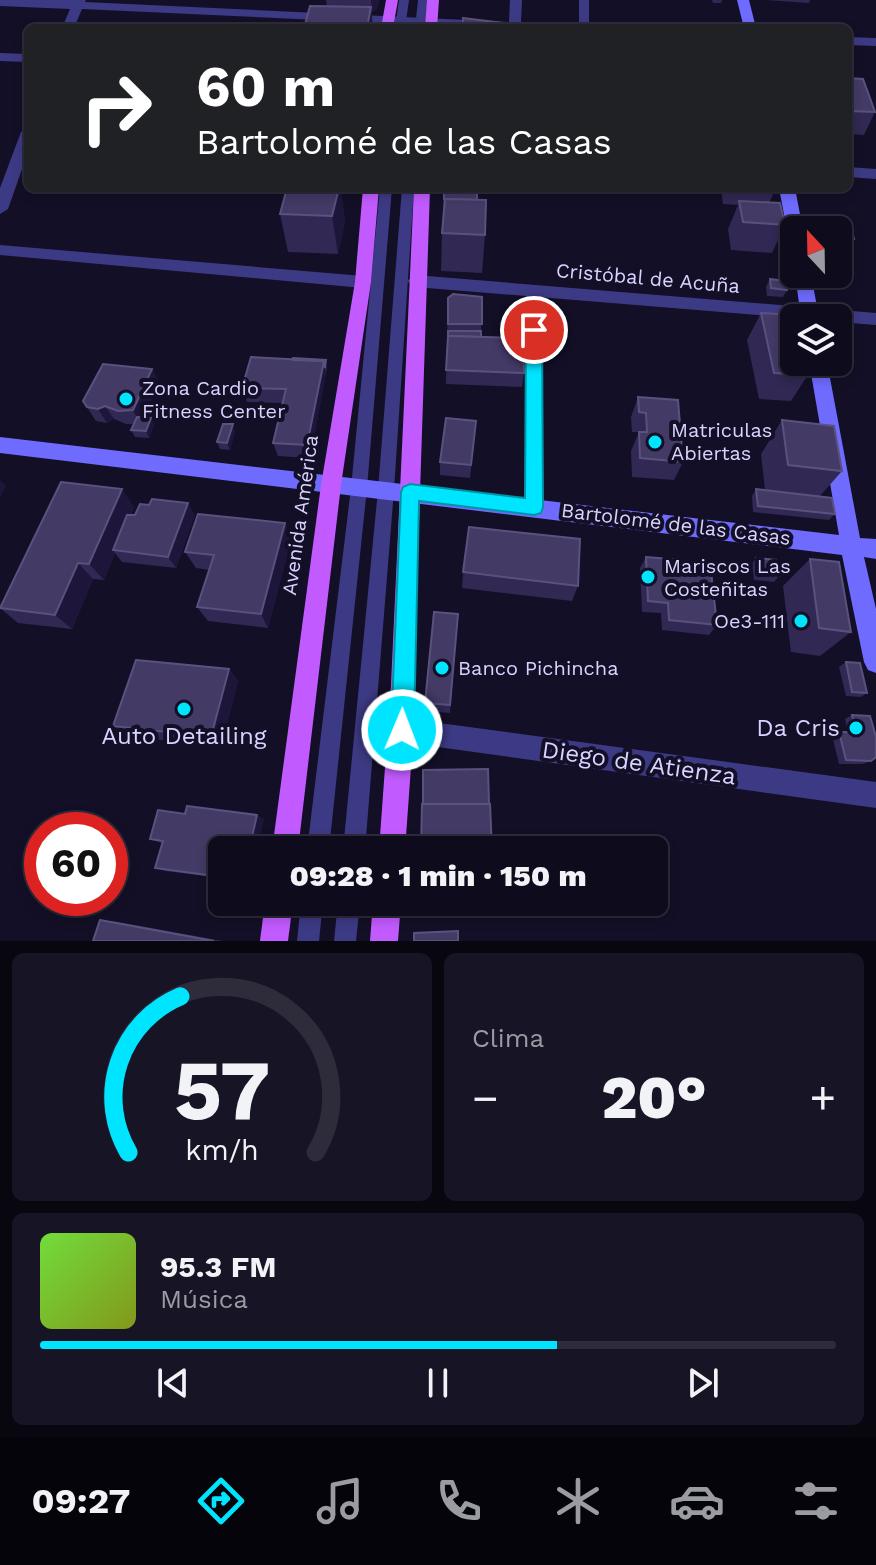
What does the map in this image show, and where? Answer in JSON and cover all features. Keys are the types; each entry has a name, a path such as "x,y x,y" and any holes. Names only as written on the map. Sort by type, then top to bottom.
{"main road":[{"path":"392,0 394,24"},
{"path":"425,24 433,0"},
{"name":"Avenida América","path":"287,836 331,485 363,282 371,192"},
{"path":"393,836 402,730 415,281 422,192"},
{"path":"274,941 277,916"},
{"path":"384,941 386,916"}],"street":[{"path":"515,24 516,0"},
{"path":"743,0 749,24"},
{"path":"0,2 79,3 394,24"},
{"path":"70,24 79,3"},
{"path":"852,41 876,42"},
{"path":"0,57 24,58"},
{"path":"0,209 24,143"},
{"path":"852,172 876,174"},
{"path":"788,192 792,216"},
{"path":"0,250 363,282"},
{"name":"Cristóbal de Acuña","path":"415,281 780,313"},
{"name":"Cristóbal de Acuña","path":"852,318 876,319"},
{"path":"821,376 876,662"},
{"name":"Bartolomé de las Casas","path":"0,445 876,549"},
{"name":"Diego de Atienza","path":"402,730 876,795"}],"lane":[{"path":"394,24 404,0"},
{"path":"423,0 425,24"},
{"path":"584,0 584,24"},
{"path":"320,836 359,488 386,192"},
{"path":"355,836 386,490 408,192"},
{"path":"534,330 534,507"},
{"path":"308,941 311,916"},
{"path":"345,941 348,916"}],"building":[{"path":"310,6 371,7 368,24 305,24"},
{"path":"463,18 511,24 463,24"},
{"path":"852,78 863,79 875,112 852,111"},
{"path":"286,192 338,192 332,216 280,214"},
{"path":"444,192 477,192 477,200 444,199"},
{"path":"445,199 486,200 485,235 442,233"},
{"path":"739,201 780,203 783,216 780,216 780,225 743,222"},
{"path":"770,279 780,280 780,288 787,290 771,288"},
{"path":"453,294 482,297 482,324 448,324 448,298"},
{"path":"761,313 780,314 780,373 774,373"},
{"path":"448,331 481,331 481,337 448,336"},
{"path":"448,336 523,338 524,373 446,370"},
{"path":"251,357 324,361 307,445 273,443 286,389 242,388"},
{"path":"293,358 326,360 325,368 324,361"},
{"path":"103,364 152,369 133,410 118,411 105,406 98,409 87,407 83,401"},
{"path":"638,397 678,400 683,462 640,458 639,432 647,432 646,413 639,412"},
{"path":"137,417 151,418 146,431 131,430"},
{"path":"446,418 476,421 471,465 440,462"},
{"path":"782,420 834,426 842,471 788,465"},
{"path":"223,424 233,424 227,443 217,442"},
{"path":"61,482 122,489 89,564 78,563 55,615 0,608"},
{"path":"756,489 832,498 835,514 758,506"},
{"path":"152,499 188,503 168,557 113,550 127,515 135,515 140,504 149,505"},
{"path":"198,514 285,523 261,614 197,607 214,555 185,552"},
{"path":"469,527 580,539 578,586 463,572"},
{"path":"646,557 682,560 683,568 711,571 717,625 669,620 668,603 648,601"},
{"path":"756,558 776,560 779,576 759,575"},
{"path":"810,559 839,562 851,632 819,628"},
{"name":"Banco Pichincha","path":"434,612 458,614 450,705 425,703"},
{"name":"Auto Detailing","path":"136,660 229,669 211,737 113,726"},
{"path":"846,662 860,663 867,693 852,692"},
{"path":"852,715 870,716 876,737 876,757 871,761 846,760 839,732 856,732"},
{"path":"488,769 489,804 423,804 423,770"},
{"path":"422,804 490,804 491,836 421,836"},
{"path":"187,806 257,815 252,836 208,836 208,875 155,868 163,841 150,839 158,810 185,814"},
{"path":"100,920 214,941 93,941"},
{"path":"458,931 458,941 414,941 414,933"}],"place":[{"name":"Zona Cardio Fitness Center","path":"126,399"},
{"name":"Matriculas Abiertas","path":"655,442"},
{"name":"Mariscos Las Costeñitas","path":"648,577"},
{"name":"Oe3-111","path":"801,621"},
{"name":"Banco Pichincha","path":"442,668"},
{"name":"Auto Detailing","path":"184,709"},
{"name":"Da Cris","path":"856,728"}],"route":[{"path":"402,730 410,492 534,507 534,330"}]}
